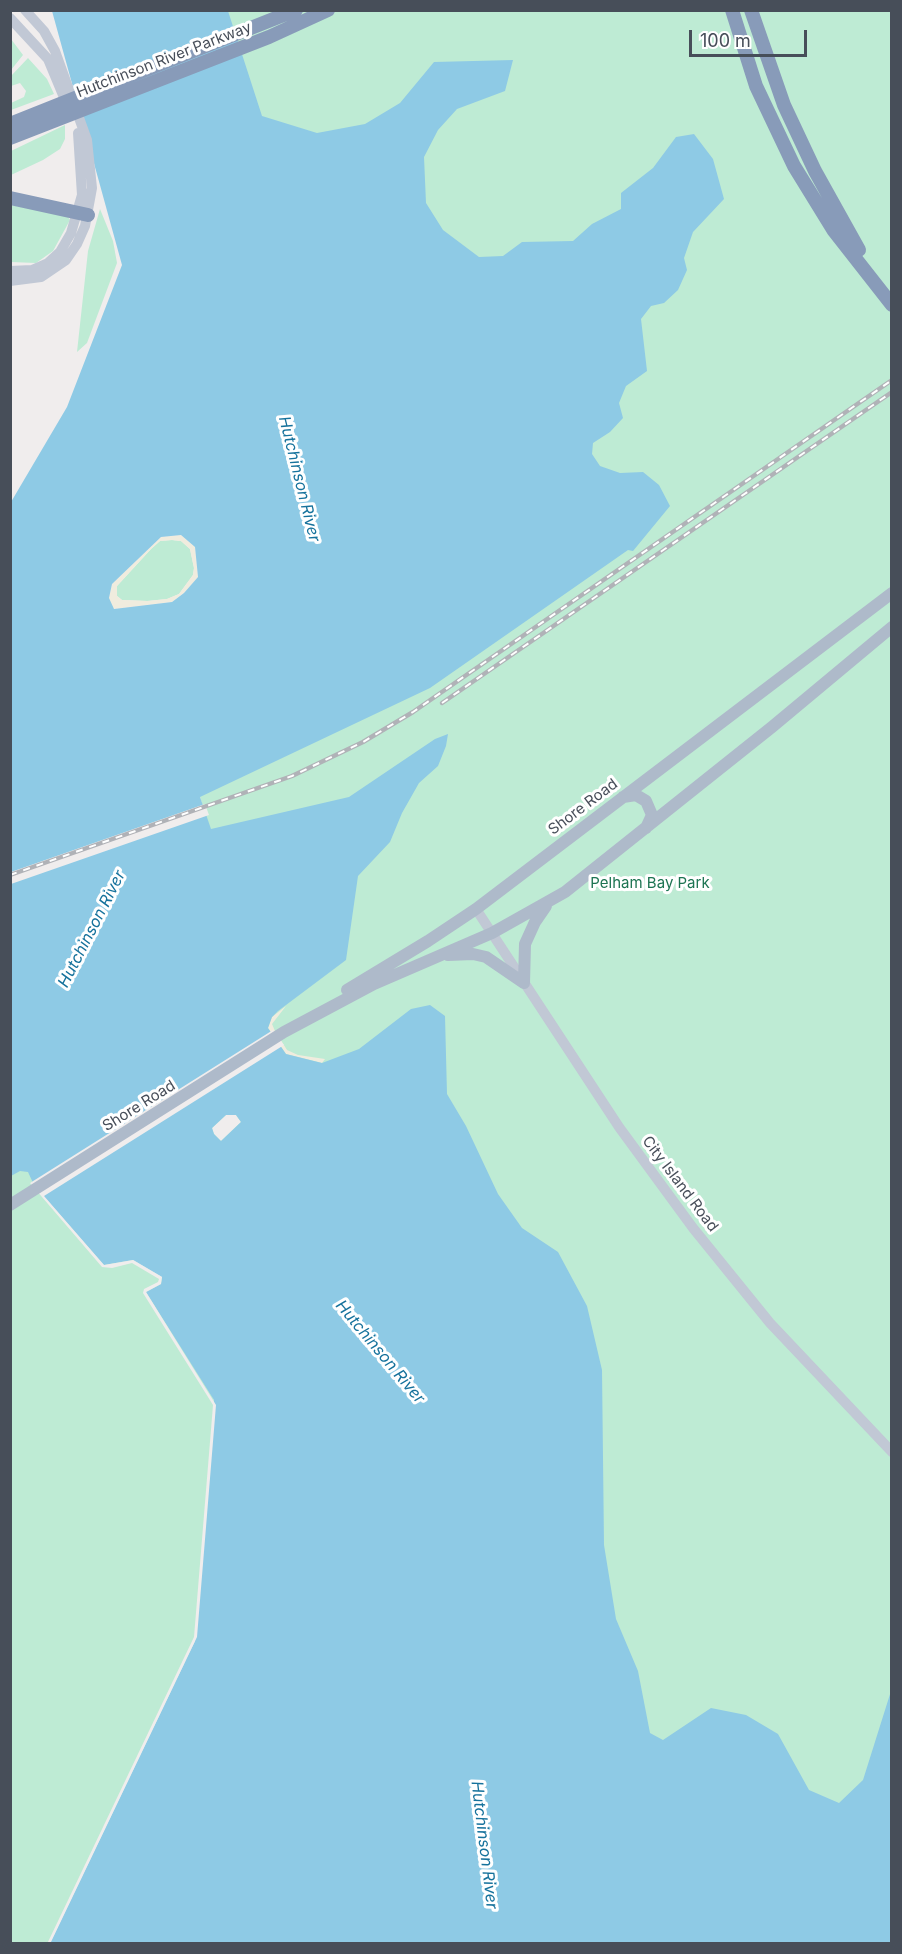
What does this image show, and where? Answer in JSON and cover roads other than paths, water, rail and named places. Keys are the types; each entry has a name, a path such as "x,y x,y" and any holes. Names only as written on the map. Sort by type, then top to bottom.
{"highway":[{"name":"Hutchinson River Parkway","path":"10,138 43,118 300,16 328,10"},
{"path":"730,10 762,101 794,166 834,231 882,291"},
{"path":"751,10 775,81 806,152 891,305"},
{"name":"Hutchinson River Parkway","path":"10,124 43,118"},
{"path":"10,198 83,214"}],"main road":[{"path":"10,281 35,279 57,268 77,244 83,214 81,147 69,101 52,45 25,10"},
{"path":"10,18 48,58 69,101"},
{"path":"10,271 32,270 52,260 67,241 83,214"},
{"name":"Shore Road","path":"10,1205 476,909 891,593"},
{"name":"Shore Road","path":"284,1032 374,984 492,933 550,901 646,829 891,627"},
{"path":"621,798 636,795 646,801 652,815 646,829"},
{"path":"524,983 525,944 535,922 550,901"},
{"name":"City Island Road","path":"476,909 638,1155 693,1228 770,1323 891,1452"},
{"path":"441,955 480,955 502,966 524,983"}],"water":[{"name":"Hutchinson River","path":"52,11 228,11 262,116 317,133 365,124 400,103 434,62 513,60 505,91 457,109 438,130 424,157 426,203 443,230 479,257 503,256 522,242 573,241 592,224 621,209 621,193 653,168 676,137 694,134 713,159 724,199 693,232 684,258 687,270 678,290 664,303 651,306 641,319 647,371 626,386 619,403 623,418 610,432 593,443 592,454 600,466 620,473 643,472 659,485 670,506 633,551 628,550 430,688 200,797 211,829 349,797 435,739 448,734 438,766 419,783 402,813 390,842 358,876 346,960 278,1011 272,1017 268,1028 286,1054 322,1063 359,1049 411,1009 430,1005 445,1016 447,1094 466,1126 498,1194 522,1228 558,1252 587,1306 602,1370 604,1545 616,1619 638,1671 650,1733 663,1740 711,1708 746,1715 778,1734 809,1790 839,1803 863,1780 891,1691 891,1943 50,1943 195,1641 214,1400 146,1292 161,1284 162,1277 133,1260 104,1265 34,1185 28,1172 20,1171 11,1176 11,502 67,407 122,265","holes":["181,535 195,547 198,577 184,593 172,602 114,609 109,598 112,584 161,537","226,1115 236,1115 241,1122 221,1141 212,1128"]}],"railway":[{"path":"10,875 292,776 363,742 413,712 892,380"},
{"path":"442,703 892,392"}],"park label":[{"name":"Pelham Bay Park","path":"650,883"}]}
